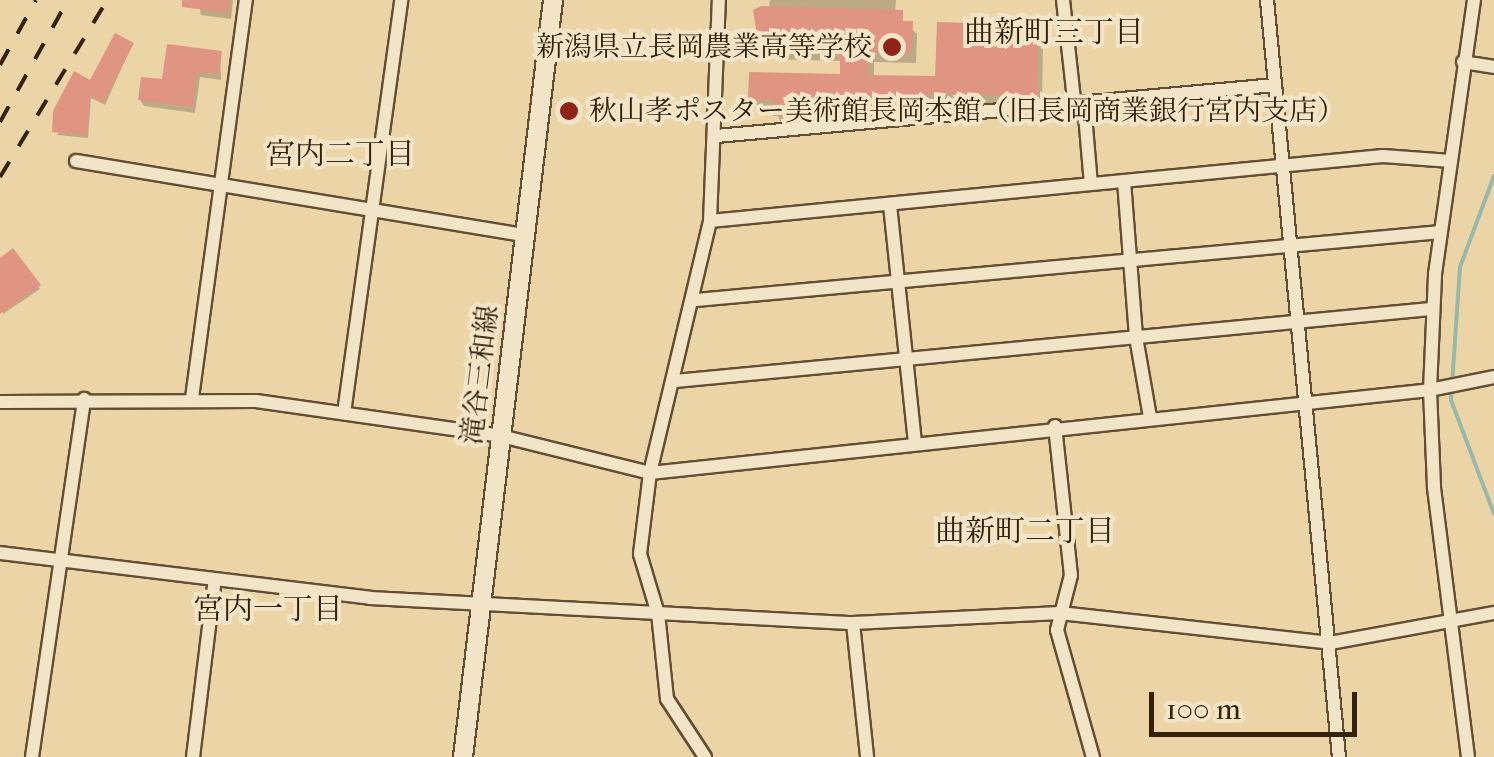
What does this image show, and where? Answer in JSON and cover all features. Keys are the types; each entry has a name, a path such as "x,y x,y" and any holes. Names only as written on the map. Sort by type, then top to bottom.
{"main road":[{"name":"滝谷三和線","path":"463,757 554,0"}],"street":[{"path":"192,398 246,0"},
{"path":"344,413 401,0"},
{"path":"705,757 667,699 658,614 640,554 650,473 696,300 710,222 719,0"},
{"path":"1064,0 1091,184"},
{"path":"1267,0 1294,245 1339,757"},
{"path":"1468,757 1449,621 1430,390 1432,309 1474,0"},
{"path":"1464,62 1494,66"},
{"path":"716,136 1275,85"},
{"path":"710,222 1383,156 1451,161"},
{"path":"76,161 525,234"},
{"path":"1124,182 1136,337 1150,417"},
{"path":"890,205 901,283 903,360 915,443"},
{"path":"696,300 1441,232"},
{"path":"675,381 1432,309"},
{"path":"0,402 192,398 344,413 501,436 650,473 1055,426 1430,390 1494,377"},
{"path":"32,757 84,399"},
{"path":"1055,426 1071,575 1060,613 1061,658 1093,757"},
{"path":"0,553 215,579 480,603 853,623 1060,613 1330,643 1494,613"},
{"path":"192,757 215,579"},
{"path":"853,623 867,757"}],"building":[{"path":"182,0 230,0 228,13 182,7"},
{"path":"761,6 903,10 903,21 913,21 912,53 869,52 868,75 935,76 937,22 1038,25 1037,96 929,93 928,107 773,116 773,100 748,100 749,72 840,74 840,51 759,49 753,10"},
{"path":"115,33 134,43 103,103 90,96 87,135 52,132 53,111 74,71 90,80"},
{"path":"167,44 222,51 219,74 197,72 193,107 138,100 141,77 162,79"},
{"path":"13,248 41,285 0,314 0,258"}],"waterway":[{"path":"1494,176 1460,267 1451,400 1494,514"}],"railway":[{"path":"0,65 36,0"},
{"path":"0,122 68,0"},
{"path":"0,177 107,0"}],"place":[{"name":"新潟県立長岡農業高等学校","path":"892,47"},
{"name":"秋山孝ポスター美術館長岡本館（旧長岡商業銀行宮内支店）","path":"569,111"}],"district":[{"name":"曲新町三丁目","path":"1054,33"},
{"name":"宮内二丁目","path":"340,155"},
{"name":"曲新町二丁目","path":"1025,532"},
{"name":"宮内一丁目","path":"268,610"}]}
